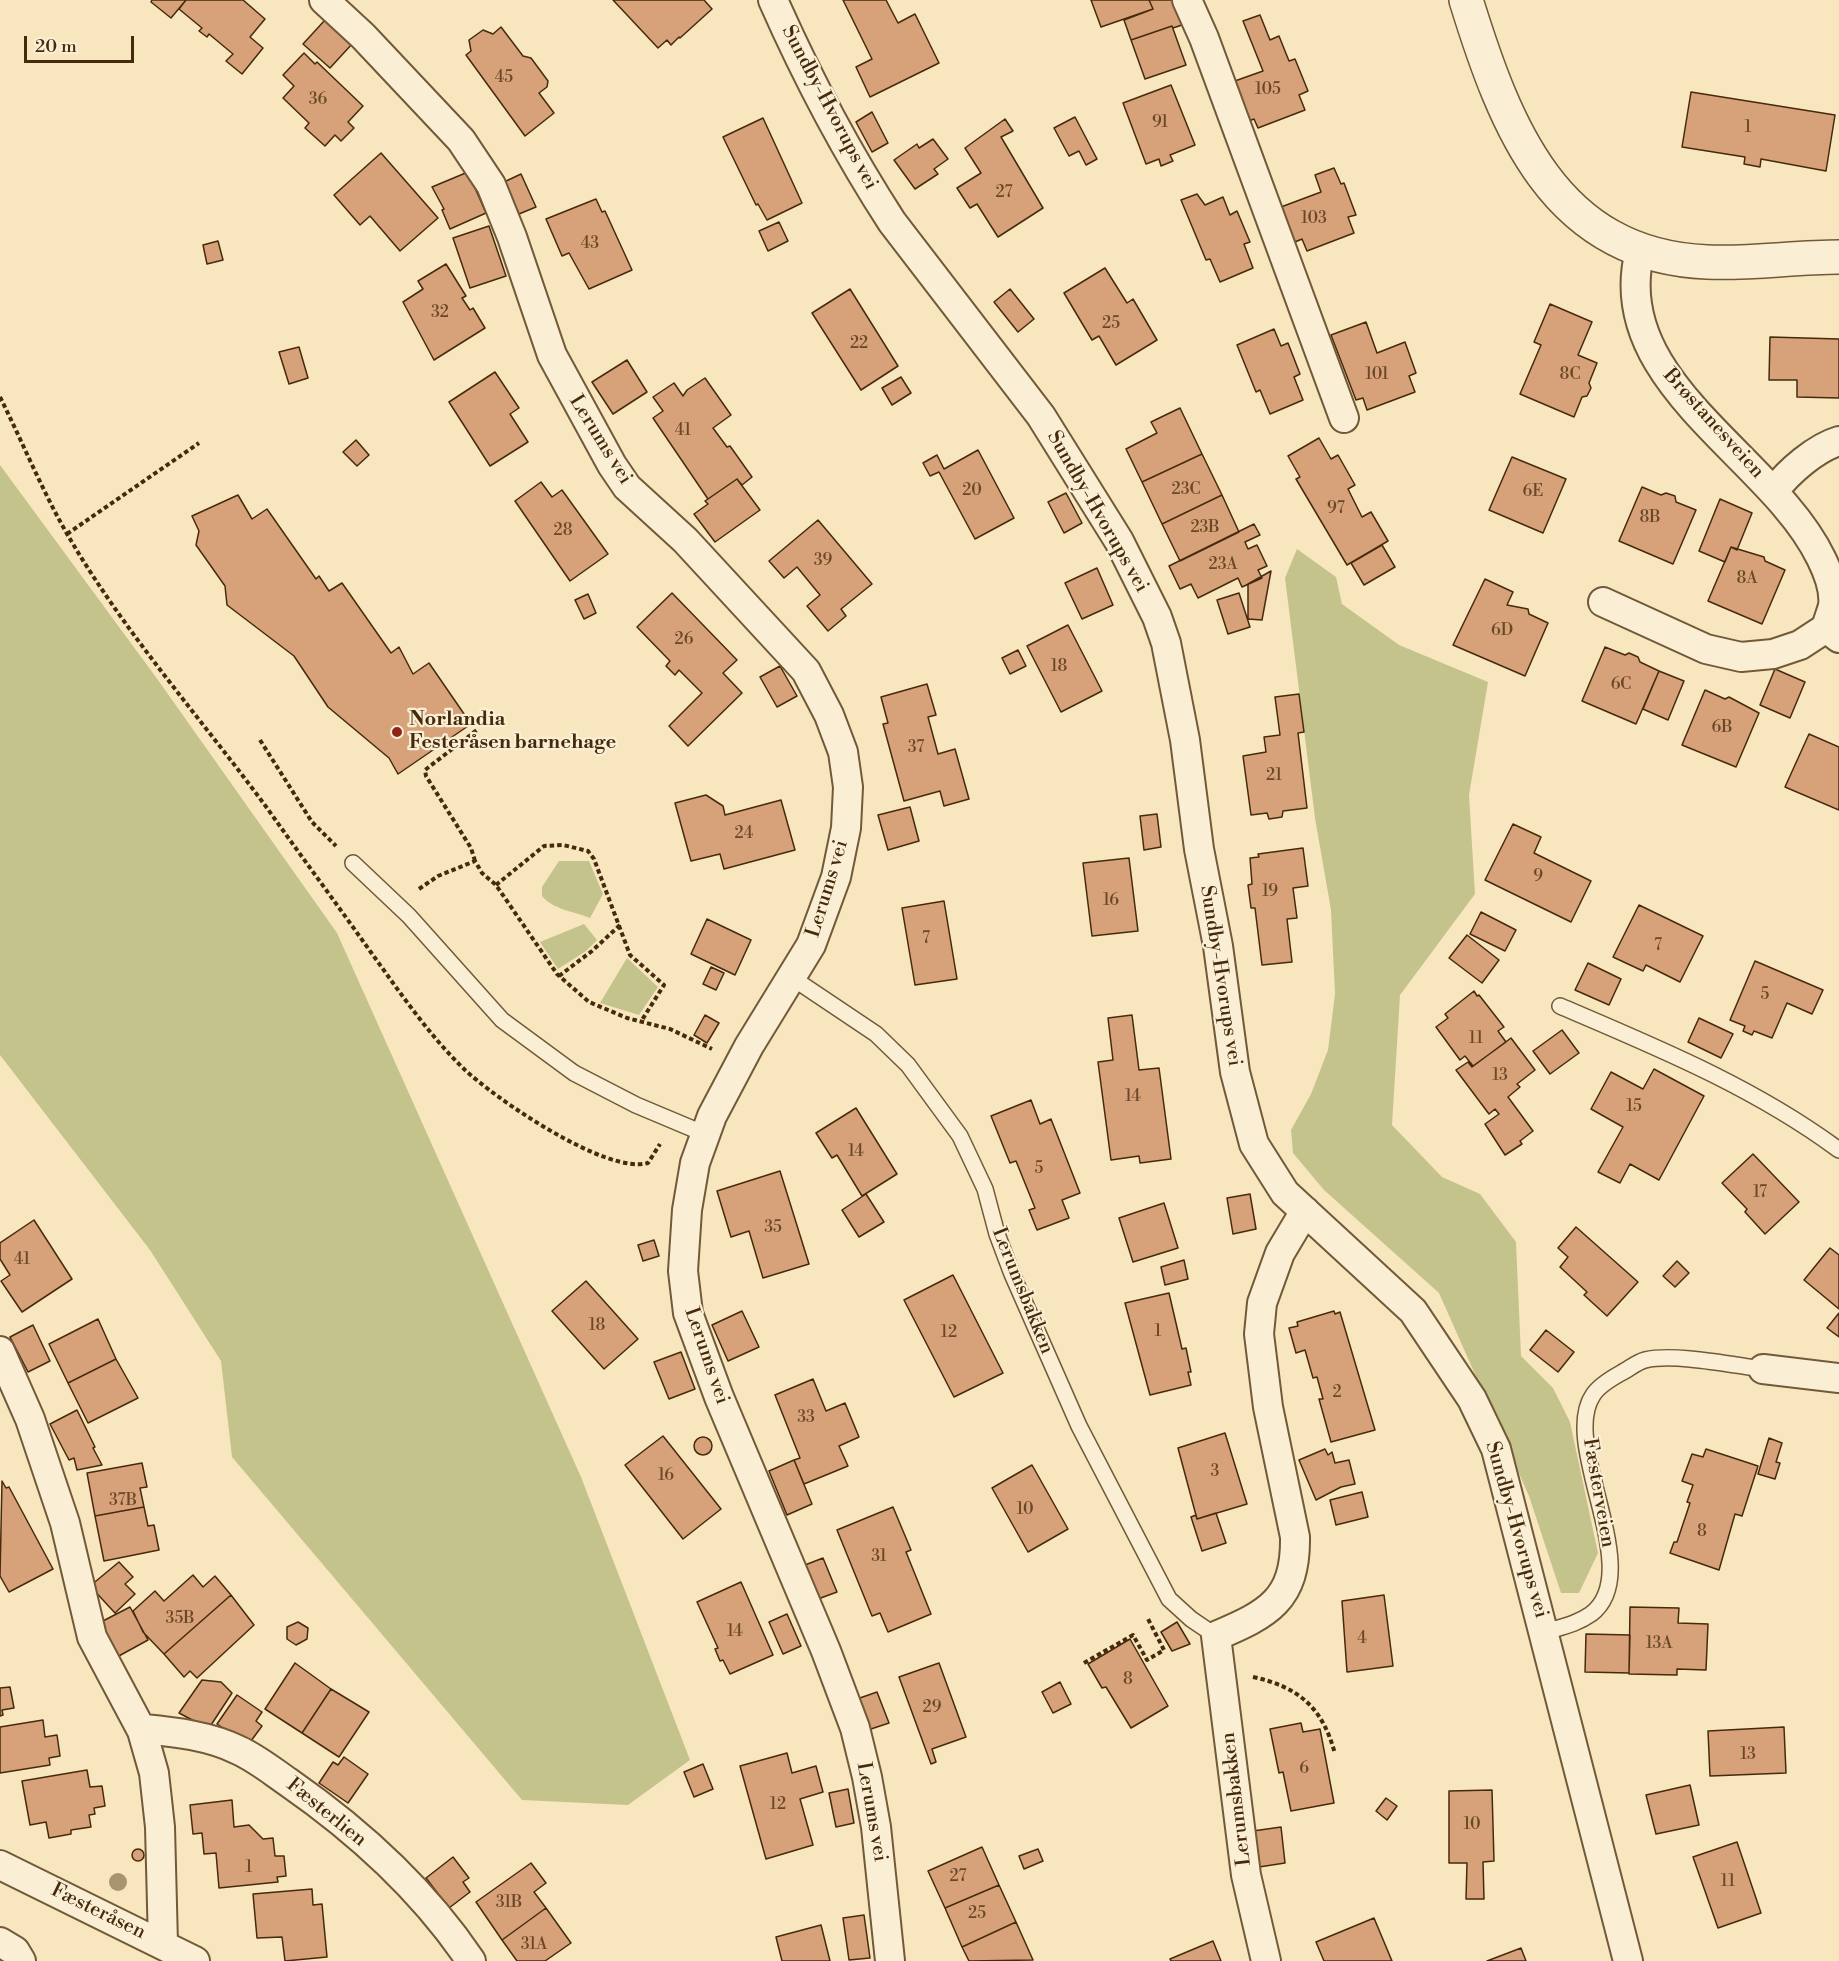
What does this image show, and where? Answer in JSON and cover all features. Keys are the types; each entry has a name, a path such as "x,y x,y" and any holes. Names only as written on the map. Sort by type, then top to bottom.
{"street":[{"name":"Lerums vei","path":"324,0 363,36 461,140 491,185 512,237 552,355 617,472 627,487 685,540 806,671 829,715 843,752 848,787 846,828 826,907 811,945 740,1063 705,1134 695,1163 687,1210 683,1271 688,1313 719,1397 826,1651 855,1728 876,1827 890,1961"},
{"name":"Sundby-Hvorups vei","path":"773,0 800,62 847,150 874,194 904,239 1041,416 1119,541 1157,617 1166,643 1185,740 1199,849 1218,946 1235,1072 1254,1144 1286,1193 1413,1311 1472,1399 1496,1449 1628,1961"},
{"path":"1188,0 1344,418"},
{"path":"1466,0 1502,102 1524,150 1551,189 1579,216 1600,232 1640,251 1707,262 1839,257"},
{"name":"Brøstanesveien","path":"1604,602 1706,649 1741,657 1773,654 1832,633 1833,604 1830,575 1811,537 1774,491 1694,409 1672,383 1651,350 1634,293 1635,270 1640,251"},
{"name":"Brøstanesveien","path":"1774,491 1783,480 1827,444 1839,441"},
{"path":"1216,1636 1255,1620 1273,1607 1286,1592 1295,1559 1295,1537 1268,1407 1258,1334 1262,1303 1280,1253 1305,1211"},
{"path":"0,1351 30,1419 65,1523 92,1637 142,1731 154,1773 159,1816 163,1944"},
{"name":"Fæsterveien","path":"1763,1369 1839,1378"},
{"name":"Lerumsbakken","path":"1216,1636 1246,1875 1266,1961"},
{"name":"Fæsterlien","path":"142,1731 144,1729 171,1732 219,1742 254,1759 298,1789 339,1820 399,1875 432,1910 471,1961"},
{"name":"Fæsteråsen","path":"0,1865 195,1961"},
{"path":"0,1942 15,1951 21,1961"}],"lane":[{"path":"353,863 397,905 502,1020 574,1073 705,1134"},
{"name":"Lerumsbakken","path":"791,977 876,1034 908,1065 960,1136 985,1189 997,1234 1012,1274 1079,1425 1169,1599 1191,1619 1216,1636"},
{"path":"1560,1006 1692,1062 1813,1130 1839,1150"},
{"name":"Fæsterveien","path":"1545,1632 1572,1624 1593,1612 1607,1594 1610,1569 1609,1541 1593,1480 1585,1422 1592,1396 1614,1377 1645,1360 1672,1358 1763,1369"}],"path":[{"path":"0,397 67,534 117,611 245,778 405,1001 463,1068 509,1105 559,1137 610,1158 640,1166 648,1163 674,1120"},
{"path":"67,534 199,443"},
{"path":"477,730 425,770 447,812 471,848 482,873 496,885 559,976 596,1006 686,1035 740,1063"},
{"path":"260,740 312,822 353,863"},
{"path":"496,885 544,846 563,845 588,851 594,860 630,955 664,985 642,1020"},
{"path":"397,905 438,876 475,861"},
{"path":"559,976 620,926"},
{"path":"1084,1663 1133,1635 1147,1660 1164,1650 1144,1612 1169,1599"},
{"path":"1220,1669 1275,1682 1293,1690 1305,1699 1325,1725 1335,1754"}],"shaded area":[{"path":"0,465 158,680 337,933 581,1477 690,1760 628,1805 522,1800 232,1457 221,1361 150,1250 0,1055"},
{"path":"1297,549 1336,577 1342,604 1399,645 1488,682 1469,795 1475,894 1400,995 1392,1125 1442,1177 1480,1194 1516,1242 1521,1356 1553,1388 1570,1422 1598,1553 1579,1593 1561,1593 1529,1496 1439,1293 1324,1190 1293,1153 1291,1130 1311,1094 1328,1050 1335,994 1331,910 1315,818 1285,578"},
{"path":"559,861 589,861 603,894 590,918 558,907 542,896 542,887"},
{"path":"584,924 597,940 586,951 558,969 540,942"},
{"path":"627,958 658,987 639,1015 600,1003"}],"building":[{"path":"152,0 186,0 171,18 151,2"},
{"path":"186,0 243,0 265,19 250,37 263,48 242,74 226,61 233,54 209,34 207,37 199,31 202,28 179,9"},
{"path":"613,0 704,0 712,9 671,45 667,40 658,48"},
{"path":"843,0 886,0 898,23 915,14 939,63 870,97 856,67 872,59"},
{"path":"1091,0 1149,0 1153,9 1101,27"},
{"path":"1149,0 1173,0 1182,25 1173,28 1172,26 1131,40 1124,20 1153,9"},
{"path":"1260,15 1270,40 1279,36 1289,61 1295,59 1308,91 1299,95 1305,110 1258,128 1254,119 1246,122 1232,82 1263,71 1243,21"},
{"path":"325,20 352,44 330,68 303,44"},
{"path":"1172,26 1186,65 1145,79 1131,40"},
{"path":"501,27 523,56 531,58 548,81 547,87 539,93 554,113 525,136 466,55 471,51 469,40 483,30 493,34"},
{"path":"304,53 315,64 317,62 363,106 348,122 354,128 341,141 335,135 325,146 305,128 309,123 283,98 294,86 283,75"},
{"path":"1171,85 1195,145 1170,155 1173,161 1161,166 1159,159 1146,164 1123,103"},
{"path":"1691,92 1835,115 1826,171 1761,159 1760,167 1744,164 1745,157 1682,147"},
{"path":"872,112 888,143 872,152 856,122"},
{"path":"1075,117 1097,159 1086,165 1079,151 1069,156 1054,128"},
{"path":"763,118 802,203 767,220 758,204 756,205 723,137"},
{"path":"1005,119 1013,131 1001,137 1043,208 998,237 977,204 970,208 957,188 981,173 965,148"},
{"path":"933,139 948,159 934,169 938,174 915,189 894,160 917,144 919,148"},
{"path":"381,153 438,218 400,251 370,216 360,225 334,195"},
{"path":"1334,168 1341,184 1344,183 1356,215 1348,217 1354,233 1307,251 1302,239 1295,242 1281,207 1321,192 1315,175"},
{"path":"468,172 486,213 450,229 442,210 444,209 432,187"},
{"path":"521,174 536,207 519,214 504,182"},
{"path":"1197,194 1205,205 1223,197 1230,215 1237,211 1250,242 1244,244 1253,268 1220,282 1210,259 1206,260 1181,200"},
{"path":"596,199 602,212 605,211 632,270 589,289 569,253 562,256 546,219"},
{"path":"779,222 788,241 768,251 759,231"},
{"path":"489,226 506,276 470,288 453,238"},
{"path":"218,241 223,260 207,264 203,245"},
{"path":"446,264 466,296 462,298 470,310 473,308 485,328 434,360 403,302 423,289 418,281"},
{"path":"1105,268 1127,303 1133,299 1157,340 1116,365 1099,336 1092,340 1064,293"},
{"path":"850,289 898,366 861,390 812,313"},
{"path":"1010,289 1034,319 1018,332 994,302"},
{"path":"1550,304 1592,322 1578,355 1597,363 1589,383 1591,388 1587,396 1582,397 1574,417 1520,394 1541,345 1534,342"},
{"path":"1366,322 1377,353 1405,342 1416,373 1409,376 1415,392 1367,410 1363,398 1356,400 1331,335"},
{"path":"1274,329 1281,346 1288,343 1300,374 1294,377 1303,400 1270,414 1260,390 1256,392 1237,345"},
{"path":"1770,337 1839,339 1839,398 1797,397 1797,380 1769,380"},
{"path":"299,347 308,378 289,384 279,352"},
{"path":"627,360 647,392 613,414 592,382"},
{"path":"495,372 519,408 510,414 528,442 490,466 449,402"},
{"path":"901,377 911,393 892,405 882,388"},
{"path":"705,378 731,415 713,428 727,447 730,446 752,477 742,485 737,479 708,499 653,418 663,411 653,397 674,383 683,396 687,390"},
{"path":"1180,408 1202,454 1142,482 1126,449 1157,433 1151,422"},
{"path":"1319,438 1331,459 1338,455 1355,485 1348,489 1362,517 1371,512 1388,541 1347,565 1296,479 1300,477 1288,456"},
{"path":"356,440 369,455 357,466 343,452"},
{"path":"978,450 1014,518 975,539 939,472 930,476 923,463 937,455 944,469"},
{"path":"1202,454 1222,495 1162,524 1142,482"},
{"path":"1512,457 1566,479 1543,533 1489,510"},
{"path":"737,479 760,510 715,542 694,514 708,504 705,501"},
{"path":"541,482 552,497 562,490 608,554 570,581 515,501"},
{"path":"1642,487 1661,495 1666,493 1675,496 1676,502 1696,510 1673,564 1619,541"},
{"path":"1066,493 1082,523 1064,533 1048,502"},
{"path":"238,495 252,519 267,509 316,579 319,576 329,591 342,583 391,653 399,647 413,674 429,663 471,724 398,774 389,758 328,707 294,656 227,605 225,586 196,545 199,531 192,516"},
{"path":"1222,495 1239,532 1180,561 1162,524"},
{"path":"1720,499 1752,513 1737,550 1731,547 1725,562 1699,551"},
{"path":"818,520 872,584 841,609 846,616 828,631 807,606 820,595 797,567 784,578 769,561"},
{"path":"1254,524 1260,535 1245,542 1248,549 1257,545 1267,566 1258,570 1262,578 1242,587 1238,578 1198,598 1191,584 1180,589 1169,566"},
{"path":"1382,545 1395,567 1364,585 1351,563"},
{"path":"1731,547 1764,557 1765,561 1785,570 1762,624 1708,601"},
{"path":"1097,568 1113,605 1082,619 1065,583"},
{"path":"1271,571 1262,620 1248,619 1248,584"},
{"path":"1485,579 1513,592 1507,605 1528,609 1529,614 1548,623 1525,676 1453,645"},
{"path":"672,593 737,660 723,673 742,693 688,746 669,726 702,693 679,670 675,675 666,666 670,661 637,627"},
{"path":"1239,593 1250,627 1228,634 1217,600"},
{"path":"588,594 596,613 584,619 575,600"},
{"path":"1068,625 1102,691 1061,712 1027,646"},
{"path":"1605,647 1625,655 1629,653 1638,657 1640,662 1659,671 1636,724 1582,701"},
{"path":"1018,650 1026,666 1010,674 1002,658"},
{"path":"780,666 797,696 777,707 760,677"},
{"path":"1775,669 1805,682 1790,718 1760,705"},
{"path":"1659,671 1684,681 1668,720 1643,709"},
{"path":"927,684 936,715 928,717 938,754 955,749 969,799 944,806 940,791 904,801 883,724 888,723 881,697"},
{"path":"1705,690 1725,699 1729,697 1759,713 1736,767 1682,745"},
{"path":"1299,694 1304,732 1298,733 1307,808 1283,811 1282,817 1269,819 1267,813 1251,815 1243,756 1266,752 1264,737 1280,735 1275,697"},
{"path":"1809,734 1839,747 1839,810 1785,787"},
{"path":"706,795 723,806 725,815 781,800 795,850 724,869 720,854 691,861 675,803"},
{"path":"910,807 919,841 888,850 878,815"},
{"path":"1157,814 1161,847 1144,850 1140,816"},
{"path":"1513,824 1541,837 1534,853 1591,881 1571,922 1485,880"},
{"path":"1303,848 1308,886 1293,888 1297,918 1287,919 1292,962 1262,965 1255,908 1251,908 1248,885 1252,884 1250,858 1259,857 1258,854"},
{"path":"1129,858 1138,931 1092,936 1083,863"},
{"path":"944,901 957,979 915,985 902,908"},
{"path":"1639,905 1703,936 1680,982 1646,965 1643,971 1613,957"},
{"path":"1481,912 1516,930 1505,951 1470,934"},
{"path":"707,919 751,940 735,975 691,954"},
{"path":"1467,935 1499,960 1482,983 1449,958"},
{"path":"1755,961 1823,990 1812,1014 1787,1003 1772,1038 1754,1031 1752,1035 1743,1031 1745,1026 1730,1020"},
{"path":"1588,963 1621,979 1609,1005 1575,990"},
{"path":"711,967 724,973 716,990 703,984"},
{"path":"1474,991 1504,1027 1498,1031 1506,1042 1473,1066 1465,1056 1460,1060 1436,1027 1448,1018 1445,1014"},
{"path":"705,1015 719,1023 707,1043 694,1035"},
{"path":"1132,1015 1139,1070 1159,1068 1171,1159 1140,1163 1139,1156 1111,1160 1098,1062 1113,1060 1108,1018"},
{"path":"1699,1018 1733,1034 1721,1058 1688,1042"},
{"path":"1562,1030 1579,1053 1550,1074 1533,1051"},
{"path":"1511,1038 1535,1070 1517,1084 1520,1087 1508,1097 1533,1131 1520,1141 1522,1144 1505,1155 1485,1124 1499,1114 1495,1109 1489,1114 1456,1070 1468,1062 1472,1067"},
{"path":"1654,1069 1704,1096 1659,1180 1630,1164 1620,1183 1598,1172 1623,1127 1591,1109 1611,1072 1643,1089"},
{"path":"1031,1100 1040,1124 1051,1119 1080,1193 1062,1200 1069,1218 1037,1230 1029,1210 1035,1208 1016,1161 1010,1163 991,1116"},
{"path":"856,1108 897,1174 862,1196 837,1155 832,1158 816,1133"},
{"path":"1753,1154 1799,1202 1765,1234 1745,1212 1747,1209 1722,1183"},
{"path":"780,1171 809,1264 763,1278 749,1231 731,1237 717,1191"},
{"path":"866,1194 884,1222 859,1237 842,1210"},
{"path":"1250,1194 1256,1229 1233,1234 1227,1198"},
{"path":"1164,1203 1178,1248 1133,1262 1119,1218"},
{"path":"34,1220 72,1279 22,1312 1,1281 10,1275 0,1259 0,1243"},
{"path":"1576,1227 1638,1282 1607,1316 1584,1295 1587,1292 1560,1267 1568,1257 1558,1248"},
{"path":"654,1240 659,1256 643,1261 638,1245"},
{"path":"1830,1248 1839,1255 1839,1309 1804,1280"},
{"path":"1184,1260 1188,1279 1165,1285 1161,1267"},
{"path":"1677,1261 1689,1273 1675,1287 1663,1276"},
{"path":"953,1275 1003,1373 954,1397 904,1300"},
{"path":"586,1281 638,1339 604,1369 552,1311"},
{"path":"1169,1293 1182,1349 1186,1348 1191,1385 1150,1395 1125,1303"},
{"path":"742,1311 759,1347 728,1361 712,1325"},
{"path":"1334,1311 1335,1314 1340,1312 1375,1430 1331,1442 1319,1399 1323,1399 1317,1377 1313,1378 1305,1350 1296,1353 1289,1328 1298,1326 1297,1322"},
{"path":"1839,1313 1839,1337 1827,1328"},
{"path":"98,1319 116,1359 68,1383 49,1344"},
{"path":"33,1325 50,1361 28,1372 10,1337"},
{"path":"1546,1330 1574,1352 1558,1372 1530,1350"},
{"path":"681,1352 695,1389 669,1399 654,1362"},
{"path":"116,1359 138,1398 88,1423 68,1383"},
{"path":"813,1379 826,1411 845,1403 859,1437 839,1446 848,1466 804,1484 794,1460 800,1458 775,1395"},
{"path":"77,1410 102,1465 77,1470 74,1458 69,1460 50,1424"},
{"path":"1225,1433 1247,1504 1197,1519 1178,1448"},
{"path":"663,1436 721,1509 683,1539 625,1465"},
{"path":"703,1437 709,1440 712,1446 709,1452 703,1455 697,1452 694,1446 697,1440"},
{"path":"1769,1438 1782,1443 1776,1462 1780,1463 1775,1479 1758,1474"},
{"path":"1325,1449 1328,1455 1332,1452 1335,1463 1349,1460 1355,1484 1341,1487 1316,1500 1299,1460"},
{"path":"1706,1449 1758,1466 1742,1516 1735,1514 1719,1570 1670,1553 1674,1542 1677,1542 1690,1503 1687,1502 1693,1485 1682,1481 1692,1454 1703,1457"},
{"path":"794,1460 812,1504 787,1515 769,1471"},
{"path":"142,1463 147,1487 140,1488 144,1507 95,1516 87,1473"},
{"path":"1032,1465 1068,1529 1028,1552 992,1488"},
{"path":"2,1481 6,1488 9,1487 53,1569 9,1592 0,1576"},
{"path":"1362,1492 1368,1517 1336,1525 1330,1500"},
{"path":"144,1507 148,1526 154,1525 159,1550 104,1561 95,1516"},
{"path":"893,1507 911,1550 906,1552 931,1614 888,1632 880,1613 872,1616 837,1530"},
{"path":"1216,1513 1226,1543 1202,1551 1191,1517 1196,1515 1197,1519"},
{"path":"823,1558 837,1592 818,1599 805,1565"},
{"path":"119,1562 133,1577 125,1584 135,1594 115,1613 90,1586"},
{"path":"193,1575 203,1587 215,1576 231,1595 164,1654 143,1632 133,1611 155,1591 164,1601"},
{"path":"741,1582 773,1655 730,1674 723,1660 720,1661 715,1649 718,1648 697,1602"},
{"path":"231,1595 254,1625 197,1678 190,1671 184,1677 164,1654"},
{"path":"1384,1595 1393,1666 1347,1672 1342,1601"},
{"path":"130,1607 148,1640 117,1657 99,1623"},
{"path":"1630,1607 1679,1608 1678,1623 1708,1624 1706,1670 1677,1669 1677,1675 1629,1674"},
{"path":"787,1614 801,1646 783,1654 769,1622"},
{"path":"298,1622 308,1628 307,1639 296,1645 287,1639 287,1627"},
{"path":"1177,1622 1190,1644 1172,1651 1161,1632"},
{"path":"1586,1634 1630,1635 1629,1673 1585,1672"},
{"path":"1130,1639 1168,1706 1131,1728 1106,1687 1102,1688 1088,1664"},
{"path":"295,1663 331,1689 302,1733 265,1709"},
{"path":"939,1663 966,1737 932,1749 936,1762 931,1764 899,1677"},
{"path":"202,1680 221,1682 232,1693 211,1725 200,1724 179,1713"},
{"path":"1060,1682 1071,1704 1053,1713 1042,1692"},
{"path":"10,1687 14,1708 2,1710 3,1715 0,1716 0,1688"},
{"path":"331,1689 369,1712 339,1757 302,1733"},
{"path":"877,1692 889,1723 868,1730 857,1699"},
{"path":"237,1695 262,1712 256,1721 262,1726 248,1745 217,1724"},
{"path":"43,1720 45,1737 57,1735 60,1756 49,1758 50,1765 0,1773 0,1727"},
{"path":"1301,1723 1303,1732 1320,1729 1334,1803 1291,1811 1283,1772 1279,1773 1270,1729"},
{"path":"1784,1727 1786,1773 1710,1776 1708,1731"},
{"path":"787,1753 792,1773 816,1766 823,1792 800,1799 813,1845 766,1859 740,1766"},
{"path":"344,1757 368,1774 348,1803 319,1783 333,1762 338,1765"},
{"path":"703,1764 713,1789 694,1797 684,1772"},
{"path":"87,1770 90,1787 102,1786 105,1806 94,1808 95,1814 89,1815 91,1827 71,1830 71,1834 49,1838 46,1822 30,1825 22,1781"},
{"path":"1690,1785 1699,1825 1656,1834 1646,1795"},
{"path":"848,1789 854,1823 836,1827 829,1793"},
{"path":"1492,1790 1494,1861 1483,1862 1484,1899 1466,1899 1467,1863 1449,1863 1449,1791"},
{"path":"1386,1798 1397,1806 1387,1820 1376,1811"},
{"path":"232,1800 234,1827 249,1825 263,1839 273,1838 275,1856 284,1856 286,1876 277,1877 278,1882 219,1888 216,1853 204,1854 202,1833 193,1834 190,1805"},
{"path":"1281,1827 1285,1863 1259,1867 1253,1831"},
{"path":"1737,1842 1761,1913 1718,1928 1693,1857"},
{"path":"982,1847 999,1885 945,1908 928,1871"},
{"path":"140,1849 144,1855 140,1861 136,1861 132,1853"},
{"path":"1038,1849 1043,1861 1024,1869 1019,1856"},
{"path":"453,1857 469,1878 463,1882 470,1892 449,1908 426,1878"},
{"path":"531,1863 546,1883 534,1892 546,1908 502,1940 476,1902"},
{"path":"999,1885 1016,1922 962,1947 945,1908"},
{"path":"312,1889 313,1905 322,1904 327,1957 285,1961 282,1937 257,1938 253,1894"},
{"path":"546,1908 571,1943 545,1961 517,1961 502,1940"},
{"path":"864,1915 870,1958 849,1960 843,1918"},
{"path":"1374,1918 1392,1961 1324,1961 1316,1942"},
{"path":"1016,1922 1033,1960 969,1961 962,1947"},
{"path":"821,1925 830,1961 782,1961 776,1937"},
{"path":"1213,1941 1221,1961 1171,1961 1170,1959"},
{"path":"1521,1948 1526,1961 1487,1961"}],"place":[{"name":"Norlandia Festeråsen barnehage","path":"397,732"}]}
